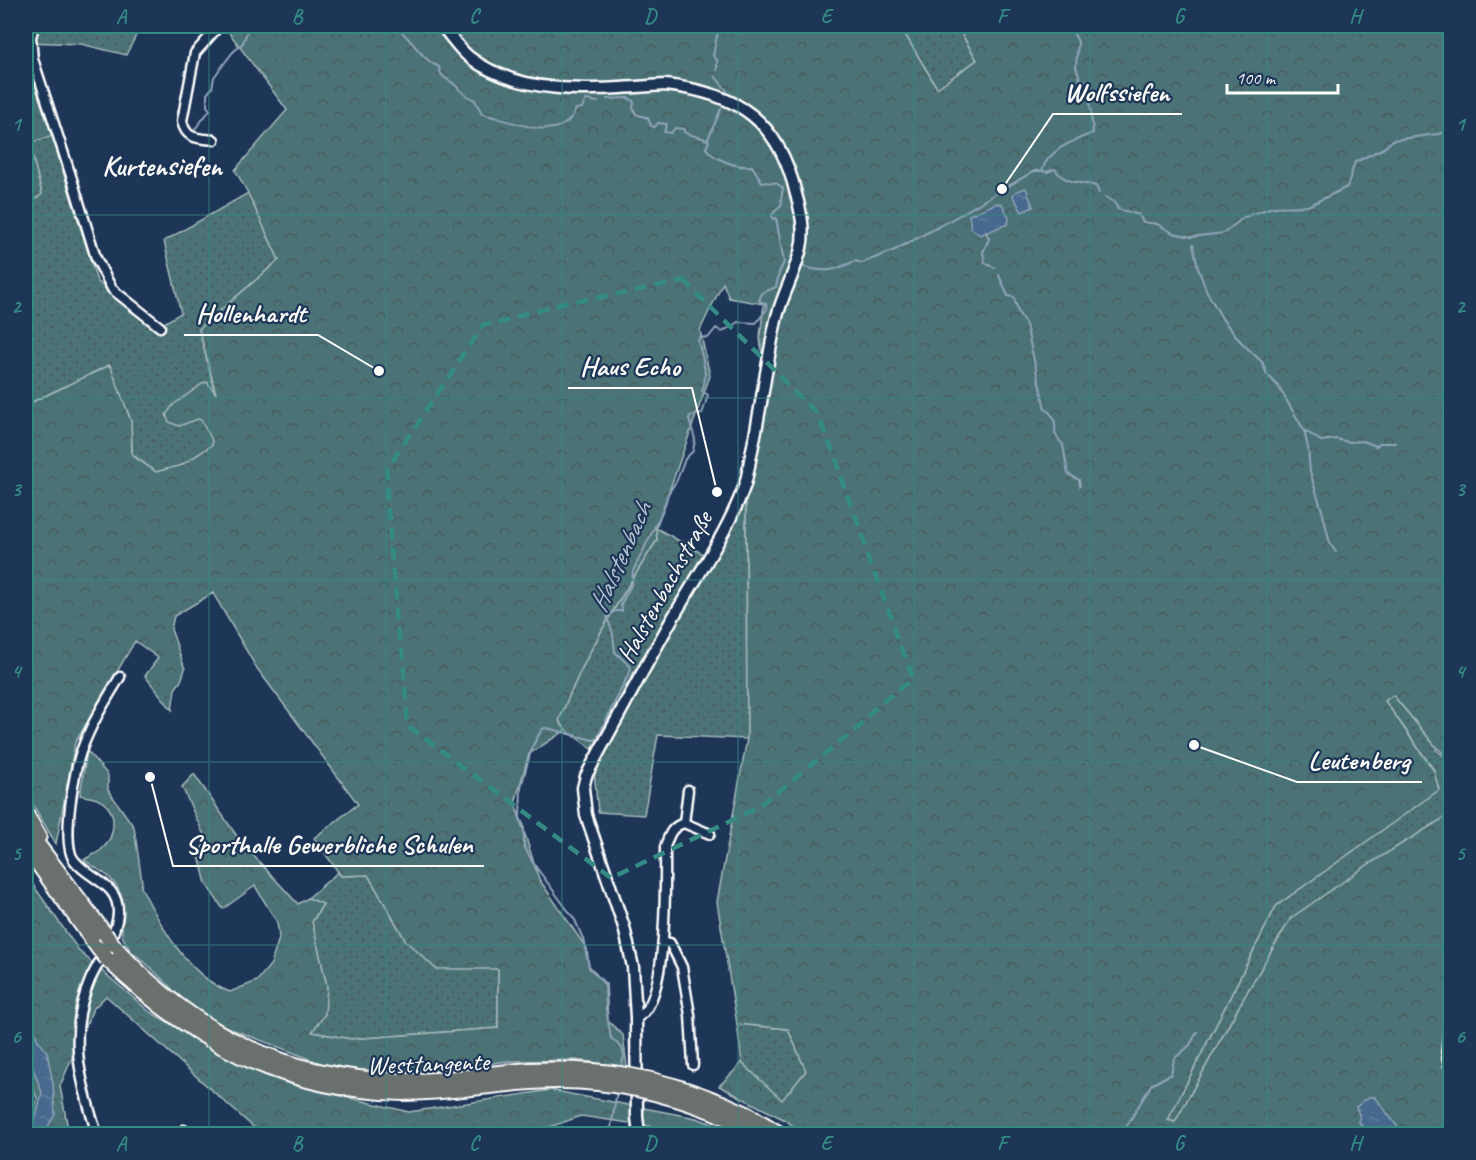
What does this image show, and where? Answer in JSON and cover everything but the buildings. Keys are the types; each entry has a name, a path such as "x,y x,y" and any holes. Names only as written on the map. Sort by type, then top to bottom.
{"highway":[{"path":"26,814 46,847 50,863"},
{"name":"Westtangente","path":"26,829 109,939 139,974 163,995 207,1026 258,1052 318,1072 357,1078 403,1081 530,1076"},
{"name":"Westtangente","path":"26,848 107,959 161,1008 208,1040 257,1064 310,1081 346,1089 405,1093 433,1092 530,1076"},
{"path":"26,864 55,901 72,913"},
{"path":"530,1076 579,1069 638,1076 675,1085 719,1108 759,1134"},
{"path":"719,1108 749,1116 780,1134"}],"main road":[{"path":"1450,1029 1448,1053 1450,1064"}],"street":[{"path":"34,26 31,37 33,59 96,258 112,289 160,327"},
{"path":"214,140 200,140 191,137 184,130 182,121 195,53 219,26"},
{"name":"Halstenbachstraße","path":"442,26 468,56 505,76 525,82 572,89 665,85 725,99 743,108 764,127 782,149 799,206 803,230 801,247 795,269 782,297 775,324 744,489 713,550 642,672 586,776 583,788 586,815 629,946 633,967 639,1134"},
{"path":"98,1134 78,1061 76,1039 78,1019 89,982 117,924 118,907 109,887 74,860 68,845 68,826 80,753 120,677"},
{"path":"684,823 688,790"},
{"path":"636,1018 643,1016 651,1003 658,981 663,942 665,847 669,834 676,825 684,823 710,834"},
{"path":"663,942 670,944 682,968 690,1015 693,1065"}],"highlighted area":[{"path":"681,278 817,412 913,679 764,805 611,878 407,725 387,470 483,325"}],"green space":[{"path":"37,26 141,26 126,55 81,44 26,42 26,37"},
{"path":"224,26 900,26 937,88 977,60 957,26 1450,26 1450,758 1437,748 1393,695 1385,701 1434,771 1439,790 1276,906 1168,1120 1175,1122 1291,918 1369,864 1450,814 1450,1134 804,1134 785,1120 719,1086 742,1063 782,1100 806,1071 788,1029 737,1024 717,902 747,739 746,494 767,404 760,337 764,304 729,298 723,283 700,330 710,376 656,528 657,540 616,606 579,673 559,721 566,730 529,754 515,803 539,879 587,949 589,968 606,984 608,1021 623,1035 627,1067 576,1060 509,1061 439,1070 367,1072 323,1064 218,1024 187,1004 130,950 122,936 123,899 116,885 108,876 84,860 106,845 113,824 110,810 105,804 97,799 80,795 87,751 108,775 108,790 134,827 141,887 149,902 166,933 188,962 215,985 230,992 257,981 271,964 279,938 277,922 255,886 223,909 206,884 198,852 207,842 182,787 194,774 241,842 298,904 308,898 323,904 312,922 327,986 325,1014 312,1032 351,1039 498,1028 498,969 436,969 406,941 368,875 341,876 314,838 358,804 256,667 213,593 174,616 171,629 185,669 175,689 172,710 145,676 158,658 135,641 75,743 56,844 26,793 26,405 110,365 131,421 132,455 156,472 182,465 212,445 212,440 201,420 179,426 169,422 166,415 173,405 202,384 207,382 216,394 199,329 279,260 235,170 287,110"},
{"path":"900,26 957,26 977,60 937,88"},
{"path":"26,58 52,136 29,143 42,194 26,206"},
{"path":"52,136 97,281 154,329 181,313 164,241 248,193 279,260 199,329 216,396 212,445 182,465 156,472 132,454 131,421 109,365 26,405 26,206 42,194 29,143"},
{"path":"746,494 747,739 658,735 644,815 598,812 594,771 666,640 717,556"},
{"path":"656,528 705,555 634,672 592,749 566,730 559,721 591,650 657,540"},
{"path":"1392,694 1437,748 1436,750 1450,760 1450,815 1291,918 1175,1122 1168,1120 1276,906 1438,790 1434,770 1385,701"},
{"path":"338,872 341,876 368,875 406,941 498,969 498,1028 351,1039 311,1032 327,986 312,922 323,904 308,898"},
{"path":"26,875 80,952 150,1012 249,1068 304,1087 409,1112 550,1090 696,1118 740,1134 705,1134 581,1116 530,1134 261,1134 106,996 93,1009 60,1086 69,1134 26,1134 37,1099 26,1063"},
{"path":"737,1024 788,1029 806,1071 782,1101 742,1063"}],"water":[{"path":"1026,188 1033,207 1022,212 1013,196 1015,192"},
{"path":"997,203 1002,204 1009,218 1008,224 980,235 971,228 969,215"},
{"path":"26,1007 37,1039 47,1052 53,1084 55,1114 44,1134 28,1134 36,1117 42,1093 26,1049"},
{"path":"1369,1097 1375,1097 1403,1134 1368,1134 1359,1122 1360,1117 1356,1107"}],"waterway":[{"path":"195,129 210,110 207,106 207,94 212,88 214,77 232,53 243,43 249,26"},
{"path":"394,26 426,58 439,67 443,76 475,100 482,114 520,125 547,129 559,127 569,120 576,109 582,108 586,100 598,102"},
{"path":"716,26 718,31 713,56 717,60 717,70"},
{"path":"804,267 830,270 855,261 862,263 895,250 1034,171 1042,171 1050,157 1056,152 1093,133 1090,104 1091,83 1080,79 1076,67 1078,42 1070,26"},
{"path":"715,76 727,91 726,96"},
{"path":"607,99 629,98 634,102 633,108 636,114 648,118 651,126 655,127 658,123 667,124 664,132 671,133 675,128 684,129 687,134 706,139 709,141 706,148 715,156 733,164 752,166 762,182 776,183 783,188 782,204 772,215 773,219 776,218 784,262"},
{"path":"708,139 721,109"},
{"path":"1105,197 1114,202 1118,209 1139,215 1143,222 1157,224 1173,233 1191,237 1224,233 1244,217 1273,207 1308,206 1347,187 1355,162 1384,148 1393,140 1450,131"},
{"path":"1042,171 1055,169 1064,178 1096,186 1099,193"},
{"path":"986,232 989,239 983,252 985,263 995,268"},
{"path":"1193,244 1198,268 1207,292 1223,320 1262,362 1267,374 1278,386 1304,430 1310,472 1330,544 1336,552"},
{"name":"Halstenbach","path":"621,1068 624,1056 622,1048 611,1038 605,985 589,966 583,939 575,920 533,863 524,846 524,826 520,818 521,787 532,747 542,729 547,728 593,740 597,739 631,669 615,652 613,634 607,617 615,611 622,611 621,604 632,583 633,571 685,459 693,451 695,439 690,416 702,414 708,395 702,391 705,372 698,340 700,337 708,338 716,328 722,332 738,322 756,323 767,309 766,304 759,301 762,293 776,287 784,262"},
{"path":"999,275 1008,296 1014,297 1018,312 1026,325 1045,409 1051,414 1055,434 1063,445 1068,474 1079,480 1080,486"},
{"path":"1304,430 1321,441 1336,439 1348,442 1363,441 1376,446 1380,443 1395,443"},
{"path":"1122,1134 1151,1085 1171,1074 1174,1059 1190,1045 1197,1032"},
{"name":"Halstenbach","path":"610,1134 617,1091"}],"place":[{"name":"Wolfssiefen","path":"1002,189"},
{"name":"Hollenhardt","path":"379,371"},
{"name":"Haus Echo","path":"717,492"},
{"name":"Leutenberg","path":"1194,745"},
{"name":"Sporthalle Gewerbliche Schulen","path":"150,777"}],"district":[{"name":"Kurtensiefen","path":"162,165"}]}
